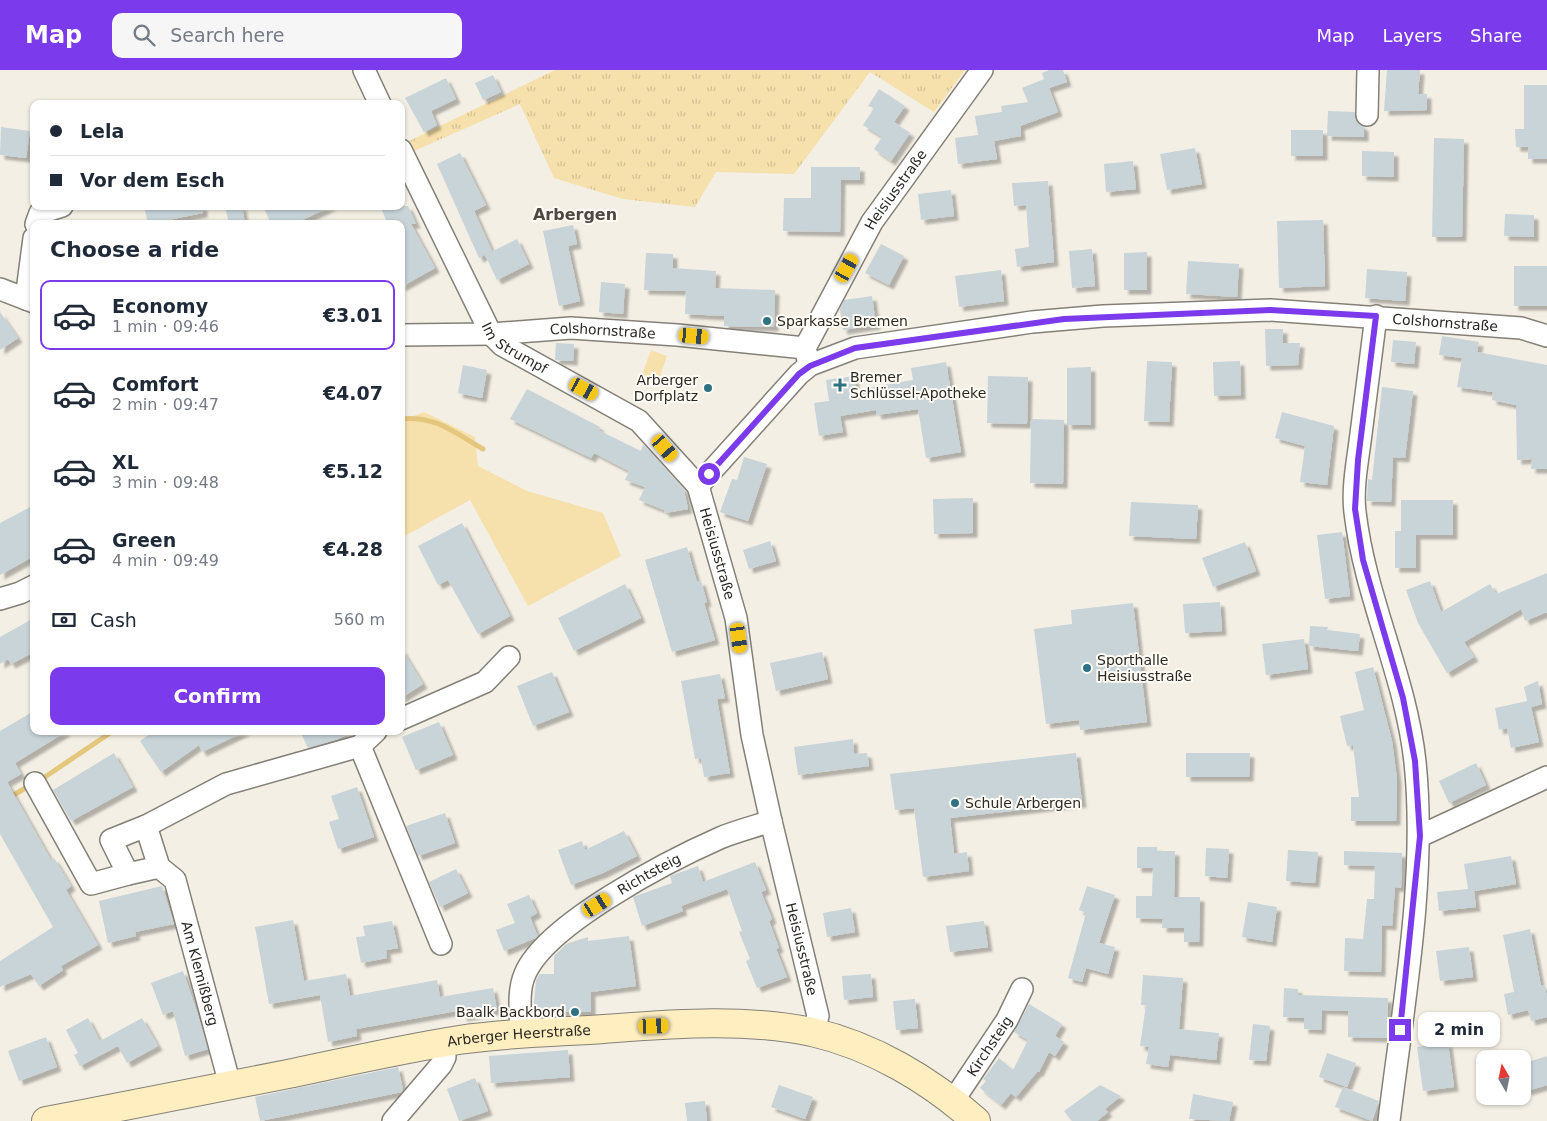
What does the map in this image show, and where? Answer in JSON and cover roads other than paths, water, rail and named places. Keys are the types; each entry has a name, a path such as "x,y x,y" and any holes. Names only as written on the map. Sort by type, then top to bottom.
{"main road":[{"name":"Arberger Heerstraße","path":"46,1121 130,1113 230,1085 443,1043 521,1034 733,1023 813,1032 887,1060 922,1079 953,1101 976,1121"}],"street":[{"path":"364,70 378,100"},
{"name":"Heisiusstraße","path":"813,1032 818,1016 770,821 752,735 736,618 698,486 764,412 807,357 872,222 982,70"},
{"path":"1367,115 1368,70"},
{"name":"Im Strumpf","path":"405,158 491,334 502,345 639,421 698,486"},
{"path":"37,220 40,213 49,210"},
{"path":"0,289 30,300"},
{"name":"Colshornstraße","path":"405,335 491,334 571,328 677,335 807,357 855,348 1064,319 1270,310 1376,316 1521,328 1547,336"},
{"path":"1376,316 1358,460 1355,509 1363,560 1404,707 1415,761 1420,836 1412,926 1389,1121"},
{"path":"0,599 20,594 30,588"},
{"path":"405,717 486,682 509,656"},
{"path":"128,874 111,840 146,826 226,784 360,746 372,735"},
{"path":"360,746 441,944"},
{"path":"1420,836 1547,777"},
{"path":"35,783 91,884 159,867"},
{"name":"Richtsteig","path":"521,1034 520,986 526,972 544,949 581,915 644,877 721,838 770,821"},
{"name":"Am Klemißberg","path":"146,826 159,867 175,880 230,1085"},
{"name":"Kirchsteig","path":"953,1101 1007,1020 1022,989"},
{"path":"393,1121 441,1065 445,1057 443,1043"}],"waterway":[{"path":"405,419 424,420 444,426 483,449"},
{"path":"42,779 107,735"},
{"path":"0,803 29,786"}],"place":[{"name":"Sparkasse Bremen","path":"767,321"},
{"name":"Bremer Schlüssel-Apotheke","path":"840,385"},
{"name":"Arberger Dorfplatz","path":"708,388"},
{"name":"Sporthalle Heisiusstraße","path":"1087,668"},
{"name":"Schule Arbergen","path":"955,803"},
{"name":"Baalk Backbord","path":"575,1012"}],"district":[{"name":"Arbergen","path":"575,214"}]}
